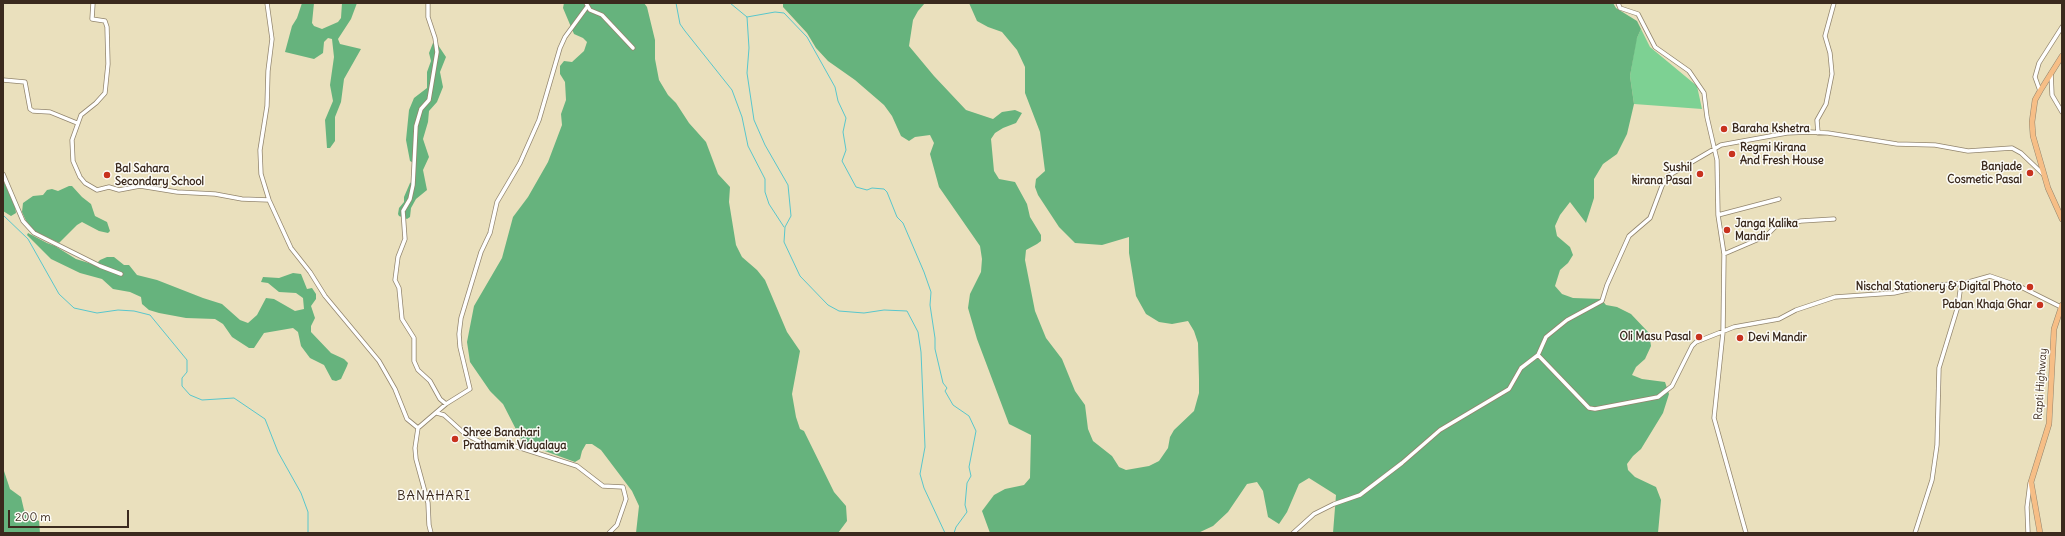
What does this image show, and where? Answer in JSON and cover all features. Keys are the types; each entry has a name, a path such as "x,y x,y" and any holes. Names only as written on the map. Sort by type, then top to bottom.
{"main road":[{"path":"2062,56 2040,91 2036,100 2032,122 2033,136 2048,188 2062,218"},
{"name":"Rapti Highway","path":"2040,533 2031,482 2049,424 2054,329 2061,306"}],"street":[{"path":"93,3 92,19 105,22 107,27 107,86 105,93 96,103 81,115 77,123 72,140 73,161 80,177 91,188 97,190 109,187 119,190 140,186 177,192 214,194 242,199 268,200"},
{"path":"267,3 272,39 268,71 267,106 260,150 261,174 268,200 291,248 310,272 325,296 379,361 398,395 407,419 418,428"},
{"path":"428,3 428,17 435,38 437,52 429,100 421,109 416,126 410,199 403,211 405,239 398,257 395,280 399,288 402,319 414,338 414,361 418,370 430,380 440,400 446,404"},
{"path":"1618,3 1620,8 1638,14 1655,47 1689,71 1704,94 1707,117 1715,149 1718,215 1724,254 1722,266 1723,332 1714,418 1746,533"},
{"path":"1818,133 1817,120 1826,104 1832,74 1830,53 1825,36 1834,3"},
{"path":"431,533 428,503 416,459 415,448 418,428 446,404 470,390 460,347 459,329 481,252 490,233 497,202 520,163 539,120 550,85 551,75 565,37 586,5 602,16 633,48"},
{"path":"2040,91 2035,77 2039,63 2062,27"},
{"path":"2051,72 2052,95 2062,112"},
{"path":"3,80 25,82 30,110 50,112 77,123"},
{"path":"1292,533 1314,514 1334,504 1360,495 1402,463 1440,430 1509,389 1521,368 1538,355 1546,337 1567,320 1602,302 1607,285 1629,236 1650,218 1662,186 1668,176 1715,149 1732,142 1787,133 1818,133 1897,144 1935,145 1968,151 2012,148 2021,153 2044,175"},
{"path":"3,174 23,221 34,233 100,266 121,274"},
{"path":"1718,215 1780,199"},
{"path":"1724,254 1766,236 1776,226 1801,221 1834,219"},
{"path":"1538,355 1583,403 1589,408 1595,409 1658,397 1672,386 1692,346 1696,342 1723,332 1734,326 1779,319 1796,310 1836,297 1894,293 1925,286 1961,284 1990,276 2019,286 2061,306"},
{"path":"1915,533 1932,480 1937,445 1940,368 1958,306 1961,284"},
{"path":"437,413 444,415 465,434 492,448 508,444 577,466 603,486 623,487 626,499 617,526 609,533"},
{"path":"2028,533 2027,507 2031,482"}],"green space":[{"path":"302,3 314,3 312,23 314,26 322,29 338,22 341,18 342,3 357,3 351,19 338,39 340,44 361,49 344,79 341,102 335,117 335,141 330,148 327,148 325,120 333,101 330,85 334,57 332,39 328,38 324,42 323,53 314,59 285,52 292,26 297,18"},
{"path":"564,3 644,3 647,7 655,40 655,59 659,80 668,95 676,103 689,123 706,142 718,174 730,187 729,202 736,245 742,257 757,270 765,280 787,332 800,351 792,394 796,417 800,429 804,431 834,492 846,506 847,521 838,533 636,533 639,506 632,491 601,450 592,444 586,444 580,459 575,462 523,443 503,404 490,391 470,362 467,342 474,306 502,258 513,217 528,197 548,162 562,125 561,114 566,100 565,82 560,74 560,66 564,61 572,62 584,51 587,42 583,38 574,34 563,8"},
{"path":"783,3 925,3 913,20 909,46 934,76 966,110 993,119 1002,112 1015,110 1022,113 1016,123 995,133 991,139 994,171 999,179 1015,182 1027,204 1030,217 1041,235 1041,241 1026,250 1025,260 1035,311 1046,338 1062,359 1075,391 1085,405 1088,429 1093,441 1112,456 1119,467 1126,470 1149,466 1159,461 1168,448 1170,437 1174,430 1194,411 1199,393 1199,379 1198,343 1194,331 1188,321 1172,324 1159,322 1146,314 1136,296 1129,253 1129,237 1102,245 1075,243 1059,227 1038,195 1035,187 1036,179 1045,171 1040,132 1025,93 1025,67 1017,50 1002,32 977,21 969,3 1613,3 1616,8 1637,21 1641,29 1637,38 1630,76 1634,104 1627,134 1617,154 1603,164 1594,179 1594,198 1586,223 1570,202 1560,215 1555,226 1557,236 1570,247 1573,255 1568,263 1560,270 1555,286 1562,294 1573,298 1601,299 1606,305 1617,307 1631,314 1649,333 1651,346 1645,359 1636,367 1632,375 1642,379 1665,382 1669,394 1663,413 1641,449 1627,464 1628,470 1635,477 1656,487 1661,500 1658,533 1333,533 1336,495 1309,478 1299,484 1287,512 1279,524 1268,517 1263,491 1257,482 1247,484 1228,512 1213,526 1198,533 990,533 982,511 994,495 1005,489 1024,485 1030,478 1031,435 1009,424 977,339 968,308 970,294 981,272 982,259 980,246 939,187 930,154 934,143 930,135 915,137 909,141 901,136 892,116 884,105 855,80 828,61 816,48 807,33 783,7"},
{"path":"1641,29 1650,47 1697,86 1702,109 1634,104 1630,76 1636,40"},
{"path":"433,43 438,45 446,57 440,72 443,87 437,102 429,111 428,122 423,139 429,157 423,170 427,190 416,199 411,208 410,217 407,219 399,216 398,214 399,208 404,202 404,197 410,183 414,181 415,164 410,161 406,140 409,110 414,98 427,88 427,72 431,61 429,53"},
{"path":"3,180 15,206 16,213 11,216 3,211"},
{"path":"72,186 91,204 95,216 107,222 110,231 108,233 99,231 82,222 59,243 34,231 26,221 22,212 23,203 33,196 43,195 47,190 52,189 58,191"},
{"path":"28,233 55,246 76,259 95,265 100,260 107,257 114,257 124,265 129,265 137,275 157,280 222,304 240,320 248,323 257,315 266,298 274,299 295,311 304,309 303,298 296,293 279,292 268,283 261,282 263,277 279,278 293,273 301,274 307,289 312,288 316,294 316,299 311,306 315,318 311,326 311,332 331,353 344,359 348,363 347,366 341,379 336,381 332,380 324,365 310,358 301,346 298,332 293,328 264,333 254,348 249,348 232,337 223,324 215,319 186,318 149,310 142,304 141,297 130,292 113,289 102,279 80,273 51,259 27,235"},
{"path":"3,452 4,471 10,489 21,497 24,510 28,516 39,521 40,533 3,533"}],"waterway":[{"path":"676,3 680,24 732,90 742,117 748,146 765,179 765,192 769,204 784,227"},
{"path":"730,3 747,17 749,48 747,73 754,120 765,145 788,185 791,216 785,227 784,242 800,276 828,305 839,311 864,313 884,310 907,311 918,332 921,352 925,447 920,474 924,488 945,533"},
{"path":"747,17 775,12 784,13 807,37 835,87 838,101 846,118 843,132 846,150 842,161 856,187 867,190 872,188 884,189 887,192 897,217 903,223 924,272 931,292 930,305 935,338 935,349 943,383 947,388 945,391 953,405 969,416 976,431 969,467 971,476 967,483 965,505 967,512 956,527 954,533"},
{"path":"3,215 28,239 59,294 74,308 97,313 118,310 134,311 150,315 187,360 187,372 182,378 182,386 190,395 202,400 234,398 265,419 278,452 301,493 308,512 308,533"}],"place":[{"name":"Baraha Kshetra","path":"1724,129"},
{"name":"Regmi Kirana And Fresh House","path":"1732,154"},
{"name":"Banjade Cosmetic Pasal","path":"2030,173"},
{"name":"Sushil kirana Pasal","path":"1700,174"},
{"name":"Bal Sahara Secondary School","path":"107,175"},
{"name":"Janga Kalika Mandir","path":"1727,230"},
{"name":"Nischal Stationery & Digital Photo","path":"2030,287"},
{"name":"Paban Khaja Ghar","path":"2040,305"},
{"name":"Oli Masu Pasal","path":"1699,337"},
{"name":"Devi Mandir","path":"1740,338"},
{"name":"Shree Banahari Prathamik Vidyalaya","path":"455,439"}],"district":[{"name":"BANAHARI","path":"434,496"}]}
